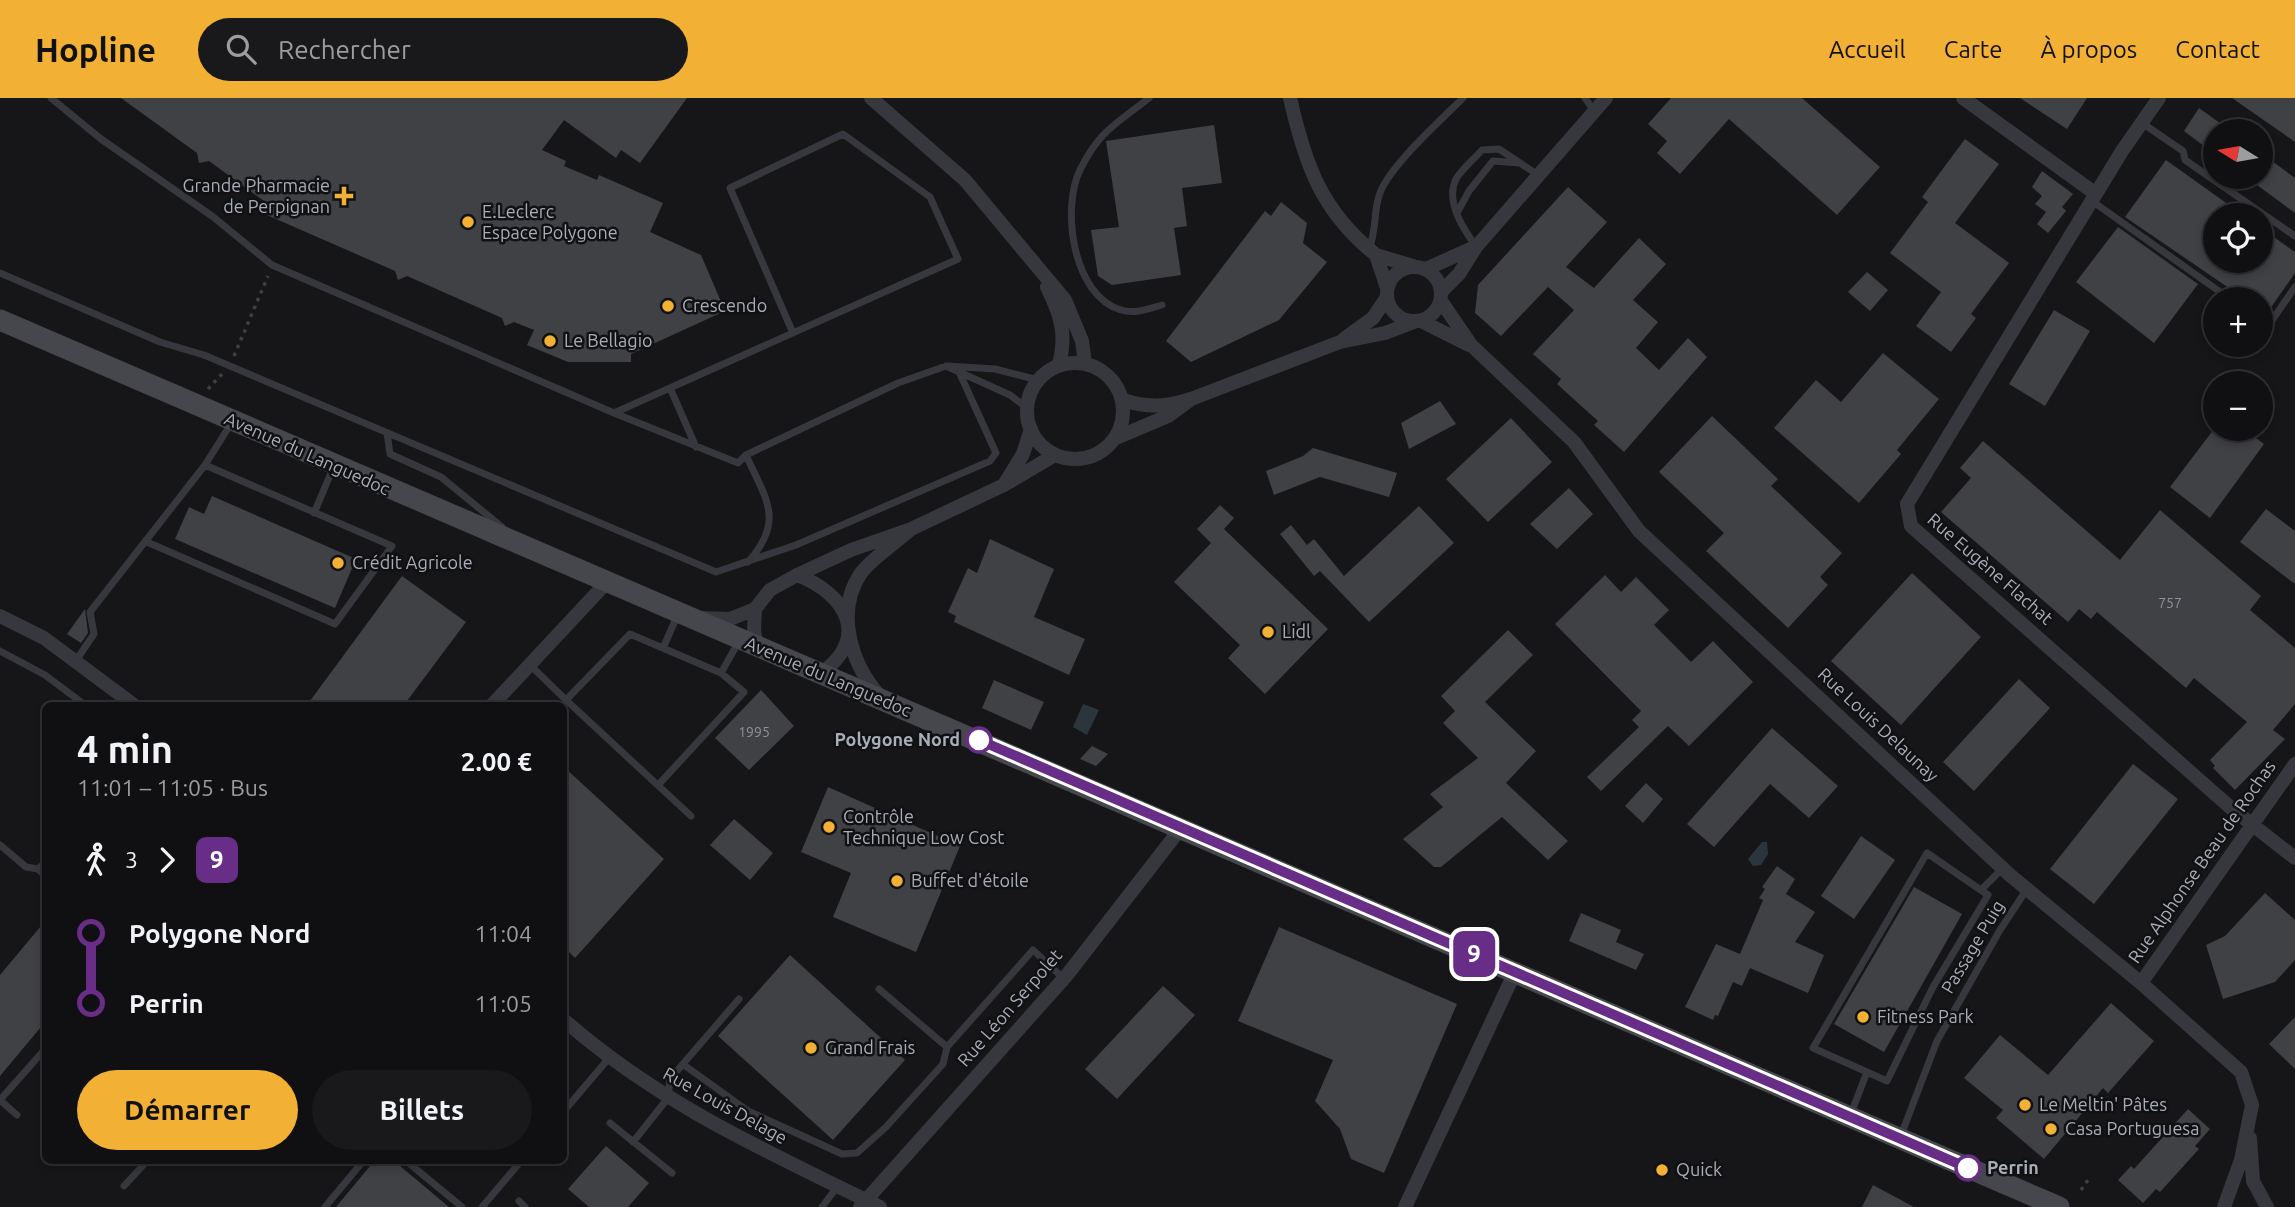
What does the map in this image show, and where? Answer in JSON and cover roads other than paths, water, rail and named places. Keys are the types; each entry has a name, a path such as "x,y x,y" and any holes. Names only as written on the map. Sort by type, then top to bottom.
{"main road":[{"name":"Avenue du Languedoc","path":"0,322 608,581 749,644 881,698 2059,1207"}],"street":[{"path":"871,98 965,180 1065,300 1082,341 1085,363"},
{"path":"1290,98 1302,150 1319,192 1339,221 1372,252 1419,267 1437,279 1442,296"},
{"path":"1123,400 1144,407 1166,407 1340,342 1385,333 1436,312 1442,296 1476,247 1606,98"},
{"path":"1963,98 2094,198"},
{"name":"Rue Eugène Flachat","path":"2159,98 2094,198 1907,503 1911,526 2251,824 2295,858"},
{"path":"1340,342 1373,318 1396,273 1476,247"},
{"path":"1372,252 1399,317 1418,321"},
{"path":"1040,273 1062,323 1065,343 1059,365"},
{"name":"Rue Louis Delaunay","path":"1442,296 1471,345 1574,442 1639,531 2027,889 2141,983 2202,1048 2241,1072 2252,1105 2250,1126 2253,1181 2267,1207"},
{"name":"Rue Louis Delaunay","path":"1418,321 1471,345"},
{"path":"1116,438 1123,420 1123,400 1116,384 1102,370 1085,363 1059,365 1038,380 1027,408 1031,429 1035,438 1055,455 1066,459 1085,459 1102,452 1116,438 1168,416 1191,399"},
{"path":"1004,485 1023,454 1031,429"},
{"path":"682,615 730,619 755,609 770,590 797,575 851,550 911,529 1004,485 1055,455"},
{"path":"881,698 862,676 852,652 850,597 862,572 911,529"},
{"path":"797,575 818,583 838,599 849,626 844,648 834,664 820,674"},
{"path":"495,702 608,581"},
{"path":"749,644 754,631 755,609"},
{"path":"0,616 44,638 130,702"},
{"name":"Rue Alphonse Beau de Rochas","path":"2141,983 2295,764"},
{"name":"Rue Léon Serpolet","path":"869,1205 1063,978 1181,828"},
{"path":"1405,1207 1515,972"},
{"name":"Rue Louis Delage","path":"567,1023 609,1058 668,1098 743,1141 837,1186 869,1205"},
{"path":"2224,1207 2250,1126"}],"lane":[{"path":"51,98 101,139 212,216 272,265 696,448 738,463 746,455 898,383 946,366 995,369 1038,380"},
{"path":"1149,98 1099,135 1078,173 1070,225 1082,274 1097,294 1118,310 1134,313 1162,305"},
{"path":"1372,252 1379,194 1405,157 1463,98"},
{"path":"1585,98 1594,111"},
{"path":"2142,123 2183,151 2185,160 2295,236"},
{"path":"614,412 670,388 793,333 958,259 930,197 844,134 730,188 793,333"},
{"path":"1476,247 1465,232 1452,200 1456,180 1482,149 1499,149 1539,176"},
{"path":"1457,213 1469,191 1493,161 1520,163"},
{"path":"2094,198 2214,287"},
{"path":"0,273 160,342 204,355 716,572 746,564 990,461 996,453 960,374"},
{"path":"2273,318 2295,287"},
{"path":"946,366 1010,395 1027,408"},
{"path":"670,388 696,448"},
{"path":"75,662 94,634 90,612 205,465 232,421"},
{"path":"387,433 390,454 441,477 528,549"},
{"path":"746,455 771,512 760,545 746,564"},
{"path":"147,542 335,624 392,546 205,465"},
{"path":"314,513 334,466"},
{"path":"663,648 682,615"},
{"path":"566,700 630,634 722,673 744,692 659,784"},
{"path":"722,673 749,644"},
{"path":"0,652 45,675 81,702"},
{"path":"530,665 691,816"},
{"path":"0,845 26,867 42,872"},
{"path":"1927,853 1989,895 1933,987 1887,1081 1867,1072 1813,1048 1905,886 1927,853"},
{"path":"38,869 42,866"},
{"path":"1981,890 2003,867"},
{"name":"Passage Puig","path":"1900,1138 1937,1041 2000,930 2027,889"},
{"path":"684,1065 748,1111 842,1154 857,1153 886,1127 943,1064 947,1047 1033,950 1063,978"},
{"path":"879,989 947,1047"},
{"path":"633,1142 668,1098 670,1079 739,999"},
{"path":"17,1115 0,1100 42,1053"},
{"path":"567,1107 609,1058"},
{"path":"1850,1117 1867,1072"},
{"path":"610,1123 672,1173"},
{"path":"124,1186 144,1164"},
{"path":"325,1207 361,1164"},
{"path":"410,1164 462,1207"},
{"path":"482,1207 519,1164"},
{"path":"822,1207 837,1186"}],"place":[{"name":"Grande Pharmacie de Perpignan","path":"344,196"},
{"name":"E.Leclerc Espace Polygone","path":"468,222"},
{"name":"Crescendo","path":"668,306"},
{"name":"Le Bellagio","path":"550,341"},
{"name":"Crédit Agricole","path":"338,563"},
{"name":"Lidl","path":"1268,632"},
{"name":"Polygone Nord","path":"979,740"},
{"name":"Contrôle Technique Low Cost","path":"829,827"},
{"name":"Buffet d'étoile","path":"897,881"},
{"name":"Fitness Park","path":"1863,1017"},
{"name":"Grand Frais","path":"811,1048"},
{"name":"Le Meltin' Pâtes","path":"2025,1105"},
{"name":"Casa Portuguesa","path":"2051,1129"},
{"name":"Perrin","path":"1968,1168"},
{"name":"Quick","path":"1662,1170"}]}
